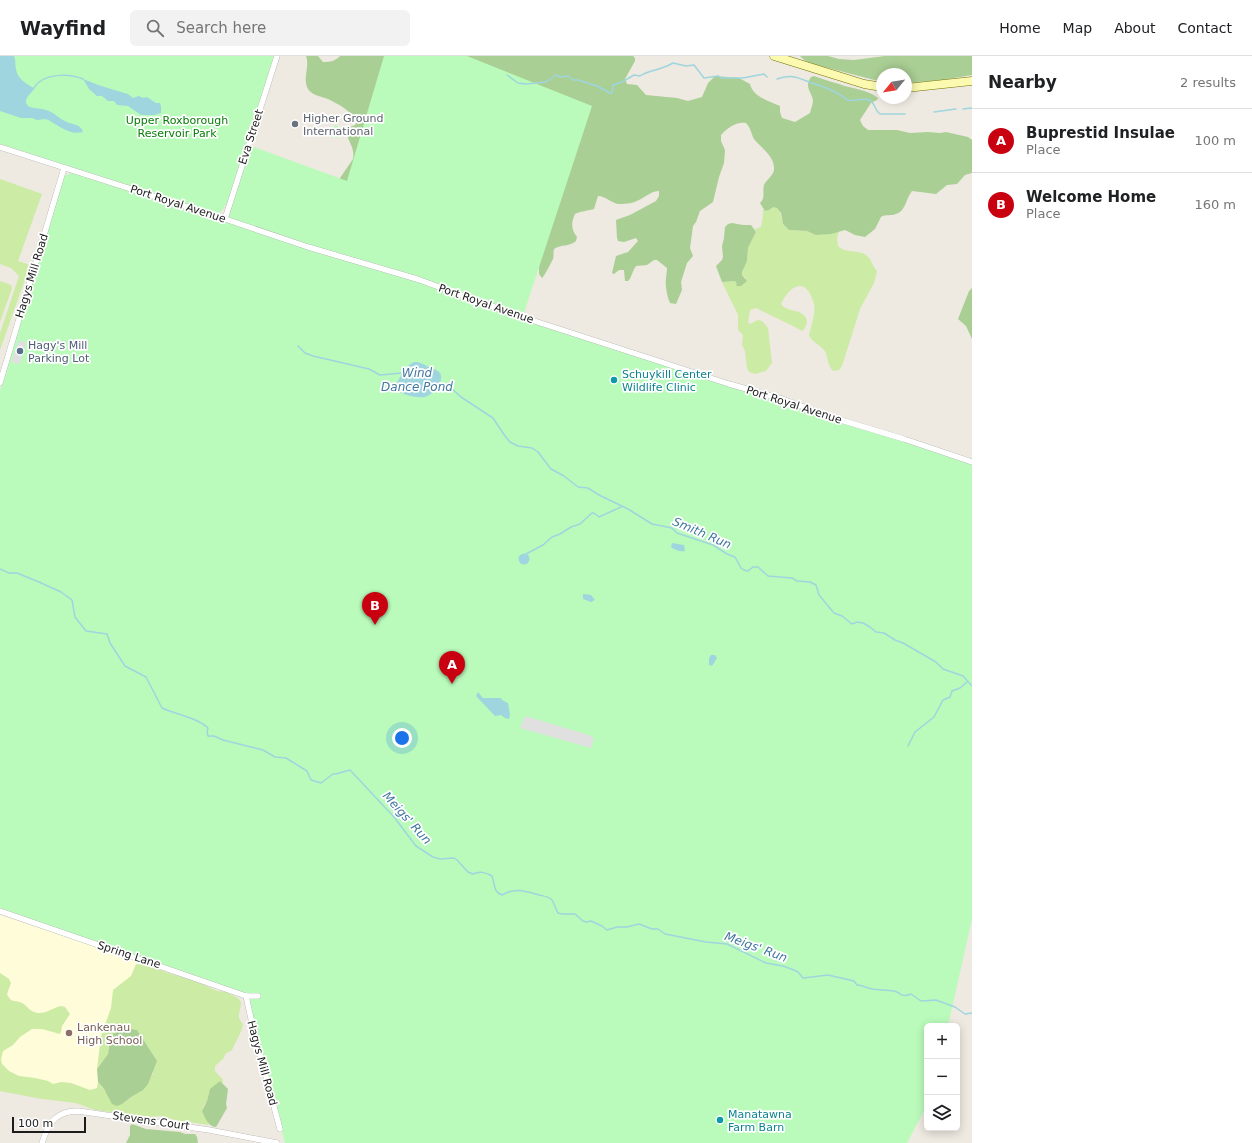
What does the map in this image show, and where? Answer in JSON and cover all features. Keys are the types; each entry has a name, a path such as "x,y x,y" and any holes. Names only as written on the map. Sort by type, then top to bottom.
{"main road":[{"path":"774,56 876,87"},
{"path":"912,87 972,81"}],"street":[{"name":"Eva Street","path":"225,219 277,56"},
{"name":"Port Royal Avenue","path":"0,148 225,219 308,247 417,279 519,316 729,384 782,399 834,418 904,439 972,462"},
{"name":"Hagys Mill Road","path":"0,383 64,168"},
{"name":"Spring Lane","path":"0,911 246,996 258,996"},
{"name":"Hagys Mill Road","path":"246,996 280,1129"},
{"name":"Stevens Court","path":"42,1143 48,1127 54,1119 64,1113 78,1111 209,1130 277,1143"}],"shaded area":[{"name":"Hagy's Mill Parking Lot","path":"19,340 26,343 20,364 11,362"},
{"path":"525,716 589,735 594,738 591,748 520,728"},
{"name":"Lankenau High School","path":"0,915 148,964 116,1101 0,1071"}],"green space":[{"name":"Upper Roxborough Reservoir Park","path":"0,56 274,56 227,203 221,212 215,213 0,144"},
{"path":"306,56 318,56 323,62 328,62 333,61 340,56 633,56 635,61 625,79 627,84 637,85 646,95 677,98 688,101 702,97 708,83 715,76 739,78 750,84 754,92 758,95 780,106 782,118 795,122 810,113 813,100 808,84 811,77 814,76 864,91 876,96 876,100 871,103 860,120 863,126 868,130 897,130 910,133 946,132 968,137 972,140 972,173 965,175 957,184 947,185 936,194 912,191 902,210 896,214 881,217 875,229 865,237 855,235 845,230 831,234 816,235 807,231 789,230 783,224 781,213 777,208 773,207 765,211 760,203 763,197 764,185 774,170 774,165 770,157 754,139 746,123 736,124 721,135 721,141 725,150 724,163 713,202 700,211 693,226 690,248 693,256 687,263 681,282 682,290 676,304 670,303 666,288 667,268 657,260 654,260 647,265 636,266 628,281 625,281 624,270 619,270 614,274 612,273 616,256 628,252 638,241 636,238 624,242 618,241 616,220 630,215 656,201 659,196 659,191 651,193 632,203 626,204 618,204 604,197 598,196 594,209 575,214 572,226 577,237 576,241 554,249 553,259 542,278 539,274 539,263 339,183 340,178 353,159 352,149 346,133 350,127 355,125 357,122 352,114 344,108 328,99 313,94 308,90 306,83"},
{"path":"384,56 467,56 592,106 522,319 972,463 972,919 949,1023 924,1023 924,1111 907,1143 285,1143 249,1005 248,994 0,909 0,391 63,179 66,175 72,173 227,222 251,146 347,181"},
{"path":"800,56 828,56 839,59 854,60 885,56 972,56 972,75 942,80 912,82 912,68 876,68 876,80 813,64 804,60"},
{"path":"335,125 341,128 337,138 331,136"},
{"path":"0,179 42,194 18,261 30,265 0,350 0,333 19,276 11,268 0,264"},
{"path":"773,206 779,209 783,224 789,230 807,231 820,235 839,231 837,239 838,246 845,250 863,253 870,258 877,271 874,283 860,309 842,366 839,370 833,371 829,365 826,352 809,335 814,316 814,304 811,295 807,290 799,286 789,291 781,304 788,309 800,313 806,318 807,322 802,331 756,308 750,310 748,323 750,324 758,320 762,321 768,328 772,363 766,371 755,374 749,372 747,368 745,351 742,345 743,335 738,330 738,315 722,282 735,281 737,284 746,278 742,275 743,268 747,261 748,248 756,232 755,229 761,227 763,209 765,211 769,210"},
{"path":"732,223 751,225 756,232 748,248 747,261 742,272 742,275 747,281 741,286 736,286 737,284 735,281 722,282 716,266 723,257 722,246 725,227"},
{"path":"0,281 11,285 12,288 0,322"},
{"path":"972,288 972,339 966,326 958,319 969,291"},
{"path":"136,964 148,965 168,973 196,981 217,991 226,992 238,998 241,1002 239,1018 243,1024 241,1031 232,1050 225,1054 224,1058 215,1066 215,1071 223,1080 223,1083 220,1081 209,1093 207,1101 203,1107 209,1125 175,1120 161,1116 148,1117 95,1110 76,1103 42,1099 0,1091 0,973 9,979 11,983 7,994 12,1000 22,1003 36,1013 43,1013 61,1006 65,1007 70,1014 62,1026 60,1034 42,1029 32,1029 20,1037 13,1045 3,1051 1,1059 2,1064 9,1071 19,1076 48,1081 53,1084 61,1082 71,1083 90,1090 97,1088 98,1082 106,1092 122,1104 135,1094 153,1074 149,1049 137,1030 131,1029 109,1044 108,1054 97,1069 101,1036 111,1008 113,990 131,976"},
{"path":"120,1029 137,1030 157,1061 148,1084 143,1090 117,1106 112,1104 104,1089 98,1082 97,1069 108,1054 110,1038"},
{"path":"220,1081 228,1089 226,1104 227,1108 216,1127 213,1127 209,1124 202,1111 207,1101 210,1089"},
{"path":"132,1124 146,1129 195,1134 198,1143 126,1143 130,1135 130,1126"}],"water":[{"path":"0,56 14,56 18,75 25,83 34,88 26,99 26,103 30,107 44,109 51,112 63,120 80,127 83,132 78,133 68,131 46,119 37,120 32,118 21,118 0,111"},
{"path":"83,79 128,94 133,98 139,96 143,98 147,97 156,103 160,103 161,113 154,115 141,115 128,106 117,105 114,101 108,101 102,96 97,96 89,89"},
{"name":"Wind Dance Pond","path":"414,362 422,363 440,373 440,384 435,391 428,396 409,396 395,389 395,385 405,369"},
{"path":"672,543 684,545 685,551 679,551 671,547"},
{"path":"524,553 528,555 530,559 528,563 524,565 520,563 518,559 520,555"},
{"path":"583,594 591,595 595,600 591,602 583,599"},
{"path":"711,655 715,655 717,658 712,666 709,665 709,658"},
{"path":"478,692 483,698 501,698 508,703 510,715 509,719 501,715 495,716 476,696"}],"waterway":[{"path":"507,75 518,83 526,84 546,82 556,75 560,77 568,76 573,80 578,80 597,86 610,93 612,93 613,85 634,75 640,76 673,63 686,66 694,65 704,78 718,76 722,78 743,78 764,74 767,77"},
{"path":"34,88 43,79 49,77 63,75 83,79"},
{"path":"777,79 788,76 798,78 831,90 848,100 869,100 873,103 880,114 905,114"},
{"path":"963,109 972,108"},
{"path":"934,112 956,109"},
{"name":"Smith Run","path":"298,346 305,353 313,356 369,369 380,375 402,373"},
{"name":"Smith Run","path":"449,386 461,397 493,418 510,442 518,446 532,448 538,452 551,469 564,476 578,487 588,488 628,509 652,524 672,528 677,533 713,545 735,557 741,568 744,570 748,571 753,567 758,567 768,576 792,578 797,581 810,582 816,585 819,595 834,613 842,616 852,624 857,622 863,623 876,632 884,633 903,643 936,662 943,669 963,676 972,686"},
{"path":"526,554 543,545 552,537 580,524 592,513 599,517 621,507"},
{"name":"Meigs' Run","path":"0,569 9,573 17,573 39,582 61,592 72,600 75,617 86,631 107,634 110,643 125,666 146,677 162,708 204,725 208,728 208,736 214,736 223,740 263,750 275,757 286,758 307,771 311,780 321,783 333,774 350,770 394,817 416,846 433,857 440,859 454,858 468,872 473,874 482,872 492,876 496,890 499,894 502,895 516,890 529,892 551,899 558,913 575,914 583,921 591,921 607,930 639,924 652,929 658,929 665,934 706,942 727,944 766,963 783,966 794,970 803,978 828,975 854,981 857,985 870,989 894,991 903,995 911,994 921,1001 936,1000 955,1007 965,1014 972,1013"},
{"path":"908,746 915,732 934,717 943,700 950,697 952,691 960,688 967,682"}],"place":[{"name":"Higher Ground International","path":"295,124"},
{"name":"Hagy's Mill Parking Lot","path":"20,351"},
{"name":"Schuykill Center Wildlife Clinic","path":"614,380"},
{"name":"Welcome Home","path":"375,625"},
{"name":"Buprestid Insulae","path":"452,684"},
{"name":"Lankenau High School","path":"69,1033"},
{"name":"Manatawna Farm Barn","path":"720,1120"}]}
